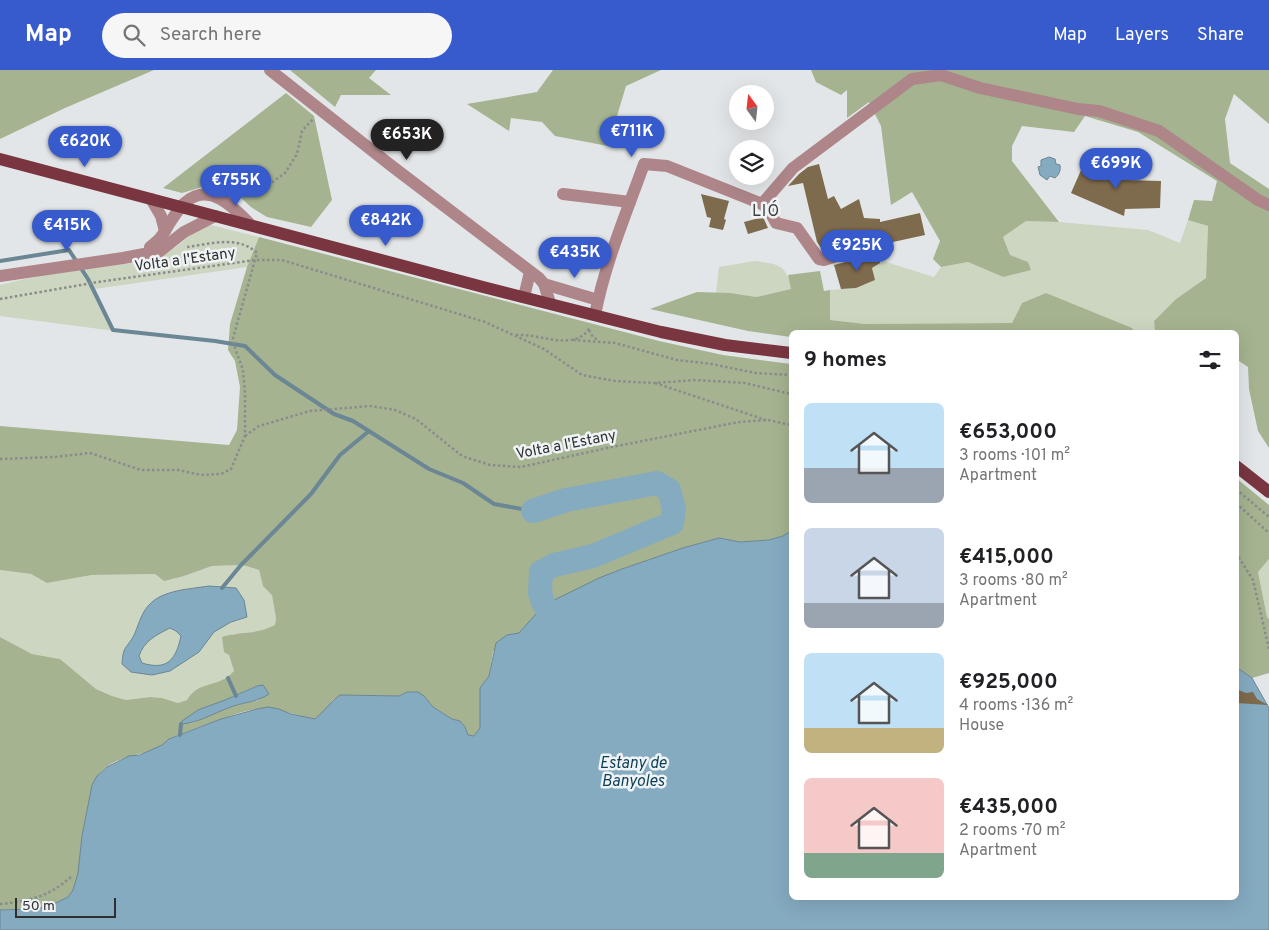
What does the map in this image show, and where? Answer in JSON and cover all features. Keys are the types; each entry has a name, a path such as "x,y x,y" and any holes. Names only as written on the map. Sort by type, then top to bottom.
{"main road":[{"path":"0,160 661,332 725,345 789,354"},
{"path":"1239,468 1269,492"}],"street":[{"path":"270,70 540,278 550,303"},
{"path":"762,204 793,168 912,79 941,75 980,88 1078,109 1099,111 1159,131 1258,200 1269,205"},
{"path":"595,315 620,229 644,164 666,166 762,204 769,210 776,223 797,228 819,259 824,260 866,247 888,248"},
{"path":"563,194 630,202"},
{"path":"140,254 162,239 165,231 181,207 185,202 194,197 205,195 217,197 232,206 251,226"},
{"path":"151,199 161,216 165,231"},
{"path":"181,207 184,232"},
{"path":"0,276 160,251 184,232 215,216"},
{"path":"524,297 530,272"},
{"path":"544,284 598,300"}],"path":[{"path":"217,197 237,187 267,186 285,173 297,154 302,132 320,110"},
{"path":"160,251 230,242 250,247 257,253 255,260"},
{"name":"Volta a l'Estany","path":"0,459 54,457 90,452 141,470 178,470 201,475 221,474 231,469 246,436 243,370 232,338 255,260"},
{"name":"Volta a l'Estany","path":"0,299 98,282 255,260 282,260 485,322 544,349 582,375 615,381 654,383 696,380 745,383 789,394"},
{"path":"572,340 583,336 589,330 593,337 600,341"},
{"path":"515,336 615,343 677,360 712,364 756,373 789,375"},
{"path":"654,383 768,420"},
{"name":"Volta a l'Estany","path":"246,436 259,426 310,411 371,406 394,410 416,419 462,456 490,465 521,467 739,422 768,420 789,425"},
{"path":"1239,492 1269,517"},
{"path":"1239,506 1269,533"},
{"path":"1239,558 1253,580 1269,649"},
{"path":"0,904 21,902 57,890 71,877"}],"green space":[{"path":"0,70 154,70 65,108 0,139"},
{"path":"290,70 376,70 369,78 391,95 341,95 335,107"},
{"path":"553,70 661,70 626,86 608,146 555,136 542,122 511,118 509,131 467,104 537,92"},
{"path":"811,70 1269,70 1269,124 1234,94 1225,119 1230,163 1269,189 1269,448 1258,431 1249,389 1248,367 1239,361 1239,330 1155,330 1154,321 1176,299 1206,278 1208,226 1188,220 1194,200 1212,201 1217,181 1138,132 1085,116 1074,132 1022,126 1012,146 1012,161 1059,222 1026,221 1003,237 1010,255 1028,262 1031,270 1003,277 968,262 941,267 933,259 940,241 912,192 891,205 881,126 869,102 847,118 847,90 841,95 816,82"},
{"path":"286,93 314,116 332,200 311,227 267,217 251,207 230,188 209,185 182,193 163,188"},
{"path":"1188,220 1208,226 1206,278 1176,299 1154,321 1155,330 1134,330 1132,328 1022,303 1012,323 865,324 829,320 830,290 856,288 875,280 872,268 883,261 934,277 941,267 968,262 1003,277 1028,262 1010,255 1003,237 1026,221 1148,230 1180,243"},
{"path":"211,225 259,237 247,267 95,289 115,331 0,316 0,285 152,258 167,253 196,231"},
{"path":"259,237 659,341 723,355 789,364 789,532 769,540 740,542 719,538 683,548 622,569 544,605 519,634 507,635 493,652 489,676 480,688 480,728 474,736 468,735 460,721 452,719 433,707 424,696 407,692 399,696 340,695 315,719 272,709 249,710 179,735 152,751 116,761 102,770 96,779 83,830 78,876 69,896 54,906 45,908 0,910 0,637 32,654 60,659 96,689 112,696 126,700 150,697 162,698 178,703 187,700 202,687 228,677 234,671 229,655 224,652 222,637 268,628 275,625 276,618 272,595 263,586 259,570 242,565 212,566 164,581 155,574 92,575 47,583 31,574 0,570 0,426 229,445 237,430 240,387 235,361 228,350 230,324 247,267","holes":["256,686 259,700 229,707 190,724 225,700"]},
{"path":"755,261 770,263 784,270 792,289 756,297 716,293 719,267"},
{"path":"820,271 824,291 830,290 830,320 865,324 1012,323 1022,303 1046,293 1134,330 789,330 789,337 748,331 650,309 697,292 730,293 756,297 791,289 788,275"},
{"path":"1239,480 1269,505 1269,559 1258,572 1269,619 1269,673 1252,678 1239,669"},
{"path":"1269,559 1269,619 1258,572"},
{"path":"241,565 259,570 263,586 272,594 276,618 275,625 265,630 232,634 229,655 234,671 222,680 196,690 187,700 178,703 162,698 150,697 126,700 112,696 96,689 60,659 32,654 0,637 0,570 31,574 47,583 92,575 155,574 184,576 212,566"}],"water":[{"path":"1049,157 1055,159 1056,164 1060,165 1060,169 1059,174 1055,178 1050,176 1047,180 1040,175 1038,167 1041,166 1041,160"},
{"name":"Estany de Banyoles","path":"789,532 789,900 1239,900 1239,669 1252,678 1269,708 1269,930 0,930 0,910 34,909 50,906 68,897 73,890 78,873 82,836 92,785 97,776 107,767 129,756 140,755 162,745 169,739 187,732 221,719 257,709 268,707 315,719 340,695 399,696 407,692 418,692 433,707 452,719 460,721 468,735 474,736 480,728 480,688 489,676 496,643 507,635 519,633 544,605 599,578 683,548 719,538 740,542 769,540"},
{"path":"209,586 236,588 244,600 247,617 231,622 214,632 199,652 170,671 152,675 131,672 122,664 125,649 149,605 161,596 169,593","holes":["170,628 181,636 176,651 169,661 158,665 142,663 139,656 147,642"]},
{"path":"263,685 269,694 264,697 228,708 199,720 181,724 182,721 198,710"}],"building":[{"path":"1085,161 1126,180 1161,181 1160,208 1125,209 1124,216 1071,193"},
{"path":"819,164 828,199 834,196 841,209 859,199 864,218 880,219 880,222 920,213 925,235 893,242 880,239 863,240 824,252 817,242 803,183 788,186 808,167"},
{"path":"701,194 729,201 723,230 709,227 711,218 707,217"},
{"path":"763,217 768,228 748,234 744,222"},
{"path":"879,255 880,263 872,268 875,280 856,288 841,289 834,265"},
{"path":"1239,690 1246,693 1253,692 1257,699 1268,705 1239,703"}],"waterway":[{"path":"0,261 69,250 88,279 113,330 245,346 275,375 334,414 353,421 429,469 463,483 494,504 533,511"},
{"path":"222,588 241,565 311,494 340,455 369,431"},
{"path":"533,511 566,500 657,483 669,490 674,509 672,523 593,556 554,565 541,572 540,593 544,605"},
{"path":"228,678 236,696"},
{"path":"180,735 181,724"}],"district":[{"name":"LIÓ","path":"766,210"}]}
